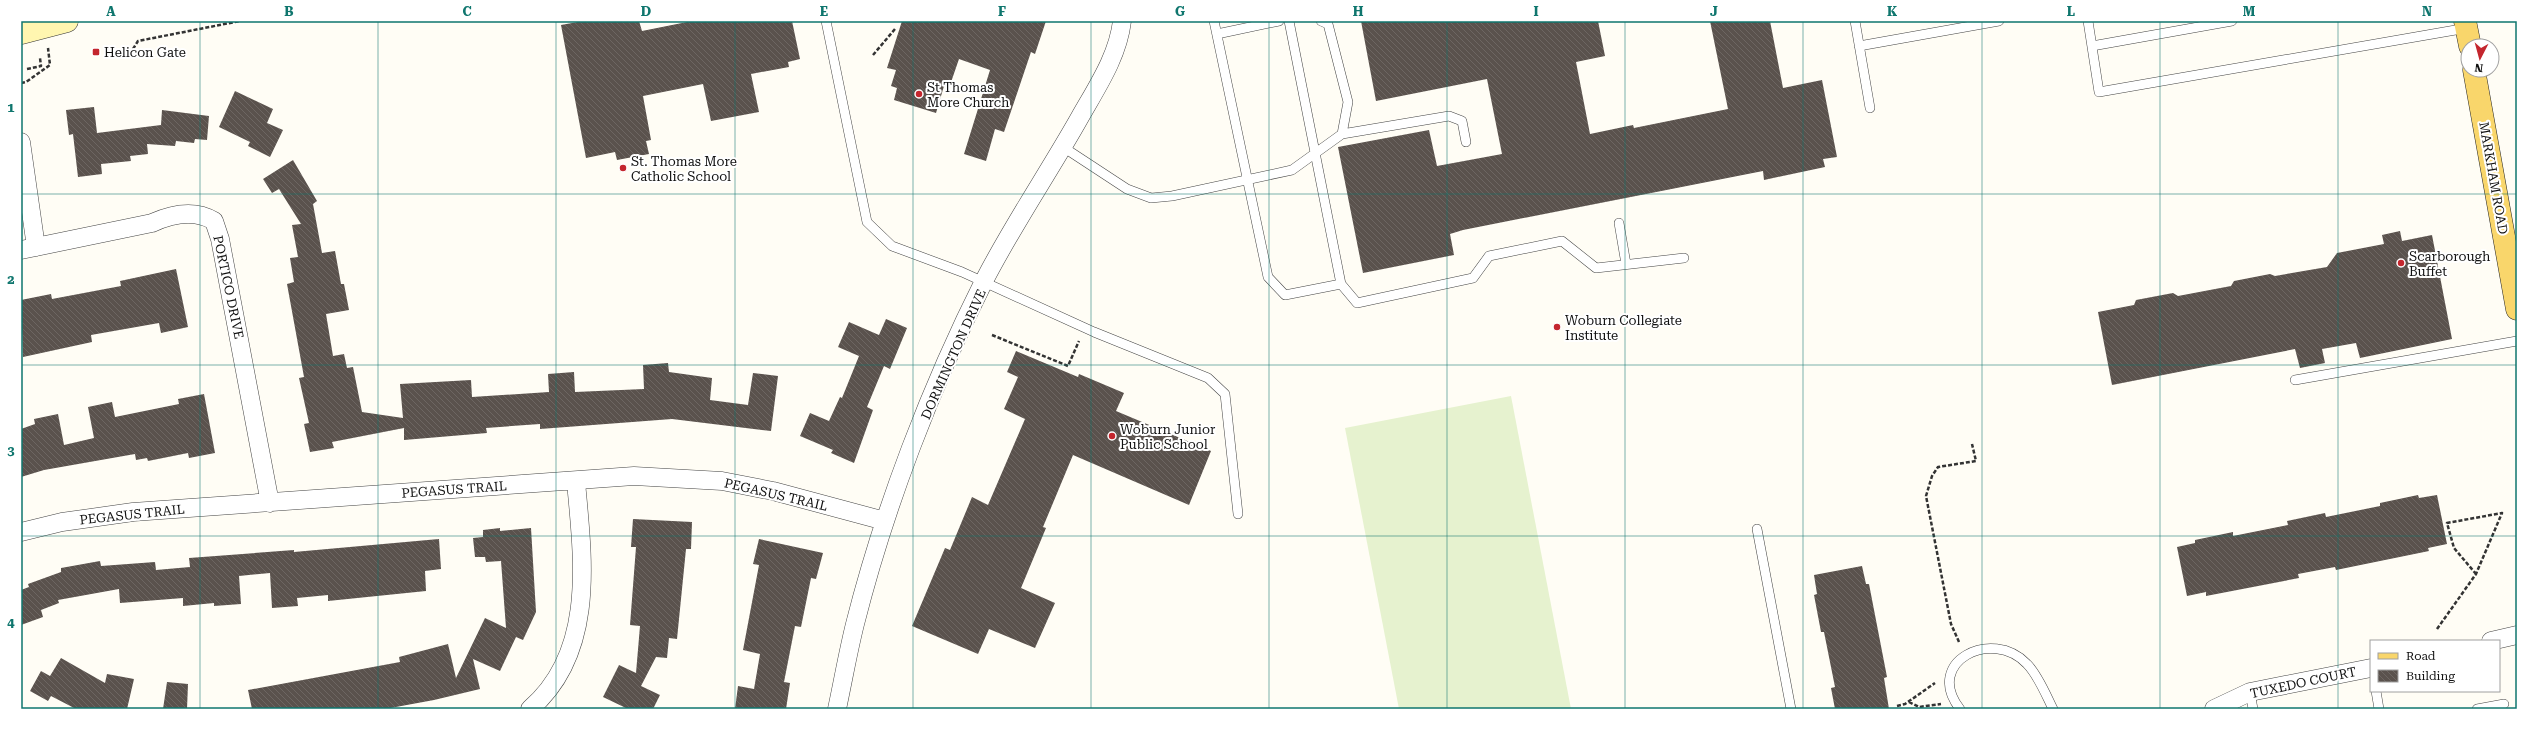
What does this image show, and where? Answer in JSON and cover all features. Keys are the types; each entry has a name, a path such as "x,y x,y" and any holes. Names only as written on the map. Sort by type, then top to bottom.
{"main road":[{"path":"21,32 67,21"},
{"name":"MARKHAM ROAD","path":"2475,78 2517,309"}],"street":[{"name":"DORMINGTON DRIVE","path":"837,709 855,625 885,520 933,396 984,281 1025,207 1063,147 1107,70 1122,21"},
{"path":"21,142 28,248"},
{"name":"PORTICO DRIVE","path":"28,248 152,223 171,215 202,214 214,221 224,258 270,503"},
{"name":"PEGASUS TRAIL","path":"21,532 62,522 133,512 576,482 634,476 722,481 773,490 885,520"},
{"path":"530,709 543,698 566,661 578,621 583,585 576,482"},
{"path":"2495,640 2517,635"},
{"name":"TUXEDO COURT","path":"2214,709 2251,701 2370,668"}],"lane":[{"path":"826,21 867,222 892,246 984,281 1094,332 1208,378 1225,394 1238,514"},
{"path":"1214,21 1268,277 1285,295 1341,284"},
{"path":"1217,34 1279,21"},
{"path":"1289,21 1341,284 1357,302 1473,278 1489,256 1562,242 1596,268 1684,258"},
{"path":"1321,21 1328,24 1348,102 1342,134"},
{"path":"1855,21 1870,108"},
{"path":"1860,46 1998,21"},
{"path":"2088,21 2099,92 2467,32"},
{"path":"2092,46 2232,21"},
{"path":"1063,147 1127,189 1151,198 1247,181 1292,170 1342,134 1449,116 1462,121 1466,142"},
{"path":"1619,223 1626,264"},
{"path":"2295,380 2517,341"},
{"path":"1757,529 1791,709"},
{"path":"1960,709 1951,692 1951,671 1965,655 1988,647 2018,656 2028,664 2053,709"},
{"path":"2376,692 2379,709"},
{"path":"2477,709 2504,704"}],"path":[{"path":"133,49 138,41 240,21"},
{"path":"873,55 895,29"},
{"path":"21,84 50,65 49,56"},
{"path":"27,69 41,66 40,58"},
{"path":"992,335 1068,366 1081,337"},
{"path":"1959,642 1951,624 1926,496 1932,476 1938,467 1976,461 1972,444"},
{"path":"2437,630 2476,574 2502,513 2447,524 2454,548 2476,574"},
{"path":"1897,706 1909,702 1936,683"},
{"path":"1909,702 1919,708 1943,704"}],"green space":[{"path":"1511,396 1571,709 1399,709 1345,428"}],"building":[{"path":"583,21 639,21 642,31 692,21 792,21 800,59 788,62 789,67 751,74 759,112 711,121 703,84 643,96 651,140 646,141 649,154 617,160 615,152 586,158 561,25"},
{"name":"St Thomas More Church","path":"902,21 1046,21 1035,54 1031,52 1004,132 995,129 986,161 964,154 990,70 959,59 949,88 944,86 936,113 894,100 897,88 891,86 896,70 887,68"},
{"path":"1361,21 1598,21 1605,56 1576,62 1590,134 1633,125 1634,128 1728,109 1710,21 1770,21 1783,88 1822,80 1837,157 1823,159 1825,167 1764,180 1763,171 1463,230 1450,234 1454,255 1363,273 1338,147 1429,130 1437,166 1502,154 1487,79 1376,101"},
{"path":"235,91 273,109 267,123 283,130 270,157 248,146 250,142 219,127"},
{"path":"94,107 97,133 161,125 162,110 209,116 207,140 195,139 194,143 176,141 175,146 147,144 148,154 130,156 131,161 101,164 102,174 78,177 73,134 69,135 66,110"},
{"path":"293,160 317,201 313,204 322,253 335,251 341,284 344,284 349,310 326,314 333,356 344,354 347,368 353,367 362,412 403,418 400,384 471,380 472,397 549,392 548,374 574,372 575,392 644,389 643,365 668,363 669,372 712,378 710,400 748,405 753,373 778,376 771,431 672,419 540,429 540,424 486,428 487,433 404,440 404,428 332,442 334,448 310,452 304,424 309,423 299,378 304,377 287,284 294,282 290,258 298,257 292,225 301,224 279,189 272,193 263,179"},
{"path":"2400,231 2402,241 2432,235 2452,339 2360,358 2356,343 2322,349 2325,363 2300,368 2295,349 2112,385 2098,312 2134,305 2136,300 2173,293 2178,296 2231,286 2234,281 2270,274 2275,276 2327,267 2337,253 2384,244 2382,235"},
{"path":"176,269 188,327 161,333 159,323 91,335 92,342 23,357 21,300 51,294 52,299 121,286 120,281"},
{"path":"886,319 907,328 890,369 884,366 867,407 873,410 854,463 831,453 833,450 800,436 810,413 829,421 840,397 842,398 859,356 838,347 849,322 879,335"},
{"path":"1016,351 1078,377 1079,374 1124,393 1116,411 1211,451 1189,505 1073,455 1043,527 1046,528 1021,588 1055,603 1035,648 989,629 978,654 912,626 945,548 950,550 972,497 988,505 1025,419 1004,409 1018,377 1007,372"},
{"path":"204,394 215,453 189,458 188,453 148,461 147,458 136,460 135,454 44,470 21,477 21,429 35,424 34,419 58,414 64,445 94,438 88,407 112,402 115,417 179,404 178,399"},
{"path":"2418,495 2419,498 2437,495 2447,544 2428,548 2429,551 2336,570 2335,567 2298,574 2299,578 2206,596 2206,592 2187,596 2177,547 2195,543 2195,540 2233,532 2233,536 2288,525 2287,521 2325,513 2326,517 2380,506 2380,503"},
{"path":"633,519 692,522 691,549 686,549 677,639 669,638 667,658 656,657 641,686 660,695 653,709 628,709 603,697 619,665 636,673 640,626 630,625 636,547 631,547"},
{"path":"500,528 500,531 531,528 536,612 523,640 516,637 500,671 473,659 480,689 434,700 385,709 252,709 248,690 400,662 399,657 448,644 456,678 485,618 506,628 501,561 486,562 485,557 475,557 473,538 483,537 483,530"},
{"path":"439,539 441,569 425,571 426,591 328,601 328,595 297,598 298,606 272,608 270,573 239,576 241,604 214,606 214,603 183,606 183,598 120,603 119,589 58,600 59,603 41,610 43,617 21,625 21,590 29,587 28,584 61,572 61,568 100,561 101,566 155,562 156,570 190,567 189,558 294,550 294,552"},
{"path":"759,539 823,553 816,579 811,578 801,627 795,626 784,682 790,683 786,709 735,709 738,686 754,689 760,654 743,650 759,565 753,564"},
{"path":"1862,566 1866,584 1869,584 1887,677 1884,678 1889,709 1835,709 1831,688 1835,687 1824,632 1821,632 1814,595 1817,594 1814,575"},
{"path":"61,658 105,683 107,674 134,679 127,709 76,709 51,696 48,701 30,691 41,671 50,676"},
{"path":"167,682 188,684 187,709 163,709"}],"place":[{"name":"Helicon Gate","path":"96,52"},
{"name":"St Thomas More Church","path":"919,94"},
{"name":"St. Thomas More Catholic School","path":"623,168"},
{"name":"Scarborough Buffet","path":"2401,263"},
{"name":"Woburn Collegiate Institute","path":"1557,327"},
{"name":"Woburn Junior Public School","path":"1112,436"}]}
